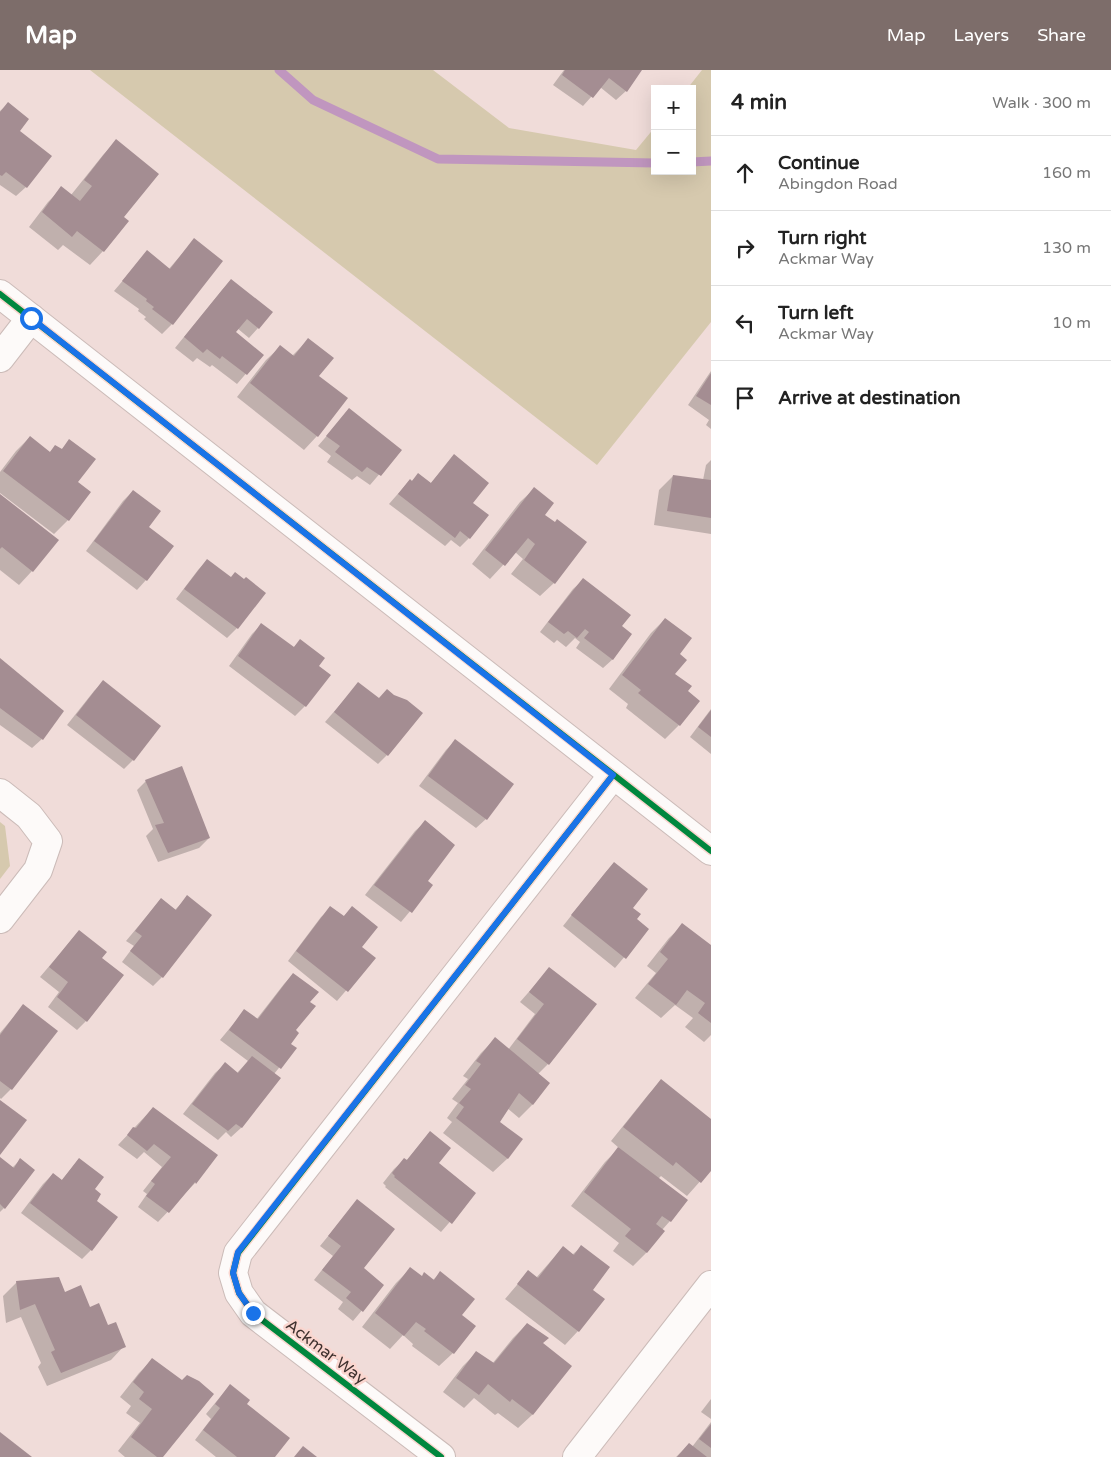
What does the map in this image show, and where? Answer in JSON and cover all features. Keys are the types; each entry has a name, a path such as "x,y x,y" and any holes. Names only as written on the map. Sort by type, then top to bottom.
{"street":[{"path":"0,294 711,851"},
{"path":"0,358 31,318"},
{"name":"Ackmar Way","path":"441,1457 253,1313 239,1293 233,1273 238,1252 613,775"},
{"path":"0,793 29,816 48,841 38,870 0,919"},
{"path":"577,1457 711,1285"}],"shaded area":[{"path":"90,70 433,70 509,128 636,150 651,132 651,175 696,175 696,85 690,85 702,70 711,70 711,322 597,465"},
{"path":"0,822 5,826 10,866 0,879"}],"building":[{"path":"565,70 642,70 627,92 609,78 593,98 562,75"},
{"path":"8,102 29,119 20,131 52,156 27,188 6,172 2,176 0,175 0,112"},
{"path":"116,139 159,174 124,217 129,221 104,252 77,231 72,237 42,212 61,186 80,201 92,186 84,180"},
{"path":"194,238 223,261 173,325 152,309 154,307 146,301 147,299 122,281 147,250 170,269"},
{"path":"231,279 273,312 259,329 247,319 236,332 264,355 247,375 222,356 220,359 207,349 203,353 184,337"},
{"path":"308,338 334,358 319,376 348,398 318,437 250,383 280,345 294,356"},
{"path":"711,373 711,405 696,396"},
{"path":"349,408 402,450 381,476 367,467 362,472 335,452 340,446 326,436"},
{"path":"30,436 50,452 55,445 62,449 69,439 96,459 78,482 91,492 69,521 3,471"},
{"path":"454,454 489,483 473,503 489,515 470,539 460,531 455,538 398,494 410,479 412,481 418,473 431,483"},
{"path":"673,475 711,480 711,518 667,511"},
{"path":"534,487 554,503 545,515 555,522 557,519 587,542 555,584 524,560 535,544 528,538 505,566 485,550"},
{"path":"133,490 161,511 149,527 174,546 147,581 94,541"},
{"path":"0,494 59,540 33,572 2,547 0,549"},
{"path":"207,559 231,577 235,572 244,579 246,577 266,593 238,629 184,589"},
{"path":"583,578 631,615 622,626 632,634 613,660 584,638 589,632 585,629 577,638 568,631 564,634 548,622"},
{"path":"665,618 692,638 680,654 687,660 675,674 692,686 688,691 700,701 680,726 638,693 641,690 622,675"},
{"path":"261,623 294,647 300,639 325,658 319,666 331,675 306,707 238,656"},
{"path":"0,658 64,711 43,740 0,708"},
{"path":"103,680 161,726 134,761 76,715"},
{"path":"358,682 379,698 387,689 394,695 407,700 423,713 388,756 334,712"},
{"path":"711,710 711,737 698,727"},
{"path":"455,739 514,784 487,820 428,776"},
{"path":"182,766 210,838 168,853 155,825 164,823 145,780"},
{"path":"425,820 455,845 428,881 433,885 412,913 374,885"},
{"path":"614,862 648,889 633,908 641,914 637,919 649,929 626,959 571,915"},
{"path":"187,895 212,915 163,978 130,951 142,936 135,931 161,898 176,910"},
{"path":"330,906 344,916 352,906 378,927 362,947 376,958 348,992 296,951"},
{"path":"682,923 711,945 711,1023 698,1013 705,1003 687,990 676,1005 648,984 668,959 660,952"},
{"path":"79,930 107,952 102,958 124,975 87,1022 57,997 68,982 49,967"},
{"path":"549,967 597,1004 549,1065 517,1039 544,1004 529,992"},
{"path":"293,973 319,992 310,1002 316,1006 296,1030 299,1033 291,1044 297,1048 281,1069 229,1030 244,1009 258,1019"},
{"path":"23,1004 58,1031 12,1090 0,1081 0,1035"},
{"path":"495,1037 550,1083 533,1105 519,1093 500,1122 523,1139 508,1159 456,1118 464,1107 459,1103 471,1089 465,1085 481,1064 476,1061"},
{"path":"252,1056 281,1078 242,1128 236,1124 228,1131 192,1104 225,1062 238,1073"},
{"path":"661,1079 711,1119 711,1171 701,1183 676,1162 673,1166 623,1127"},
{"path":"0,1100 27,1120 0,1155"},
{"path":"153,1107 218,1155 196,1184 195,1182 169,1213 146,1196 155,1184 151,1181 171,1157 154,1144 147,1151 127,1135 133,1127 136,1128"},
{"path":"430,1131 451,1148 439,1163 476,1193 452,1224 394,1177 392,1173 404,1158 407,1160"},
{"path":"618,1147 688,1200 671,1222 662,1216 656,1224 665,1231 647,1253 625,1236 631,1229 584,1192"},
{"path":"0,1157 14,1168 20,1158 35,1170 5,1209 0,1204"},
{"path":"79,1158 104,1177 95,1189 101,1194 97,1201 118,1217 92,1251 30,1203 53,1173 62,1180"},
{"path":"357,1199 395,1229 364,1268 384,1285 363,1312 346,1298 351,1292 322,1270 341,1246 328,1236"},
{"path":"581,1245 610,1267 593,1290 605,1299 579,1332 517,1284 528,1270 538,1278 563,1246 574,1255"},
{"path":"410,1267 422,1276 424,1272 434,1280 440,1271 475,1299 462,1315 476,1326 454,1354 424,1331 426,1329 416,1322 404,1336 375,1313"},
{"path":"59,1277 65,1292 81,1285 90,1307 99,1303 108,1325 116,1322 126,1347 61,1373 51,1352 55,1350 35,1304 20,1310 16,1281"},
{"path":"527,1323 549,1338 543,1343 572,1366 533,1415 512,1399 510,1402 488,1384 479,1395 456,1378 476,1351 494,1363"},
{"path":"152,1358 182,1380 187,1375 199,1381 214,1394 163,1457 157,1457 131,1437 152,1409 139,1399 144,1392 133,1382"},
{"path":"230,1384 250,1400 247,1404 290,1438 275,1457 237,1457 203,1430 220,1408 215,1404"},
{"path":"711,1424 711,1448 699,1439"},
{"path":"0,1432 32,1457 0,1457"},
{"path":"689,1443 707,1457 677,1457"},
{"path":"303,1446 317,1457 294,1457"}],"waterway":[{"path":"279,70 313,100 438,159 651,163"},
{"path":"696,162 711,161"}],"cycle path":[{"path":"0,294 711,851"},
{"path":"441,1457 253,1313 239,1293 233,1273 238,1253 613,775"}],"route":[{"path":"31,318 613,775 238,1252 233,1273 239,1293 253,1313"}]}
